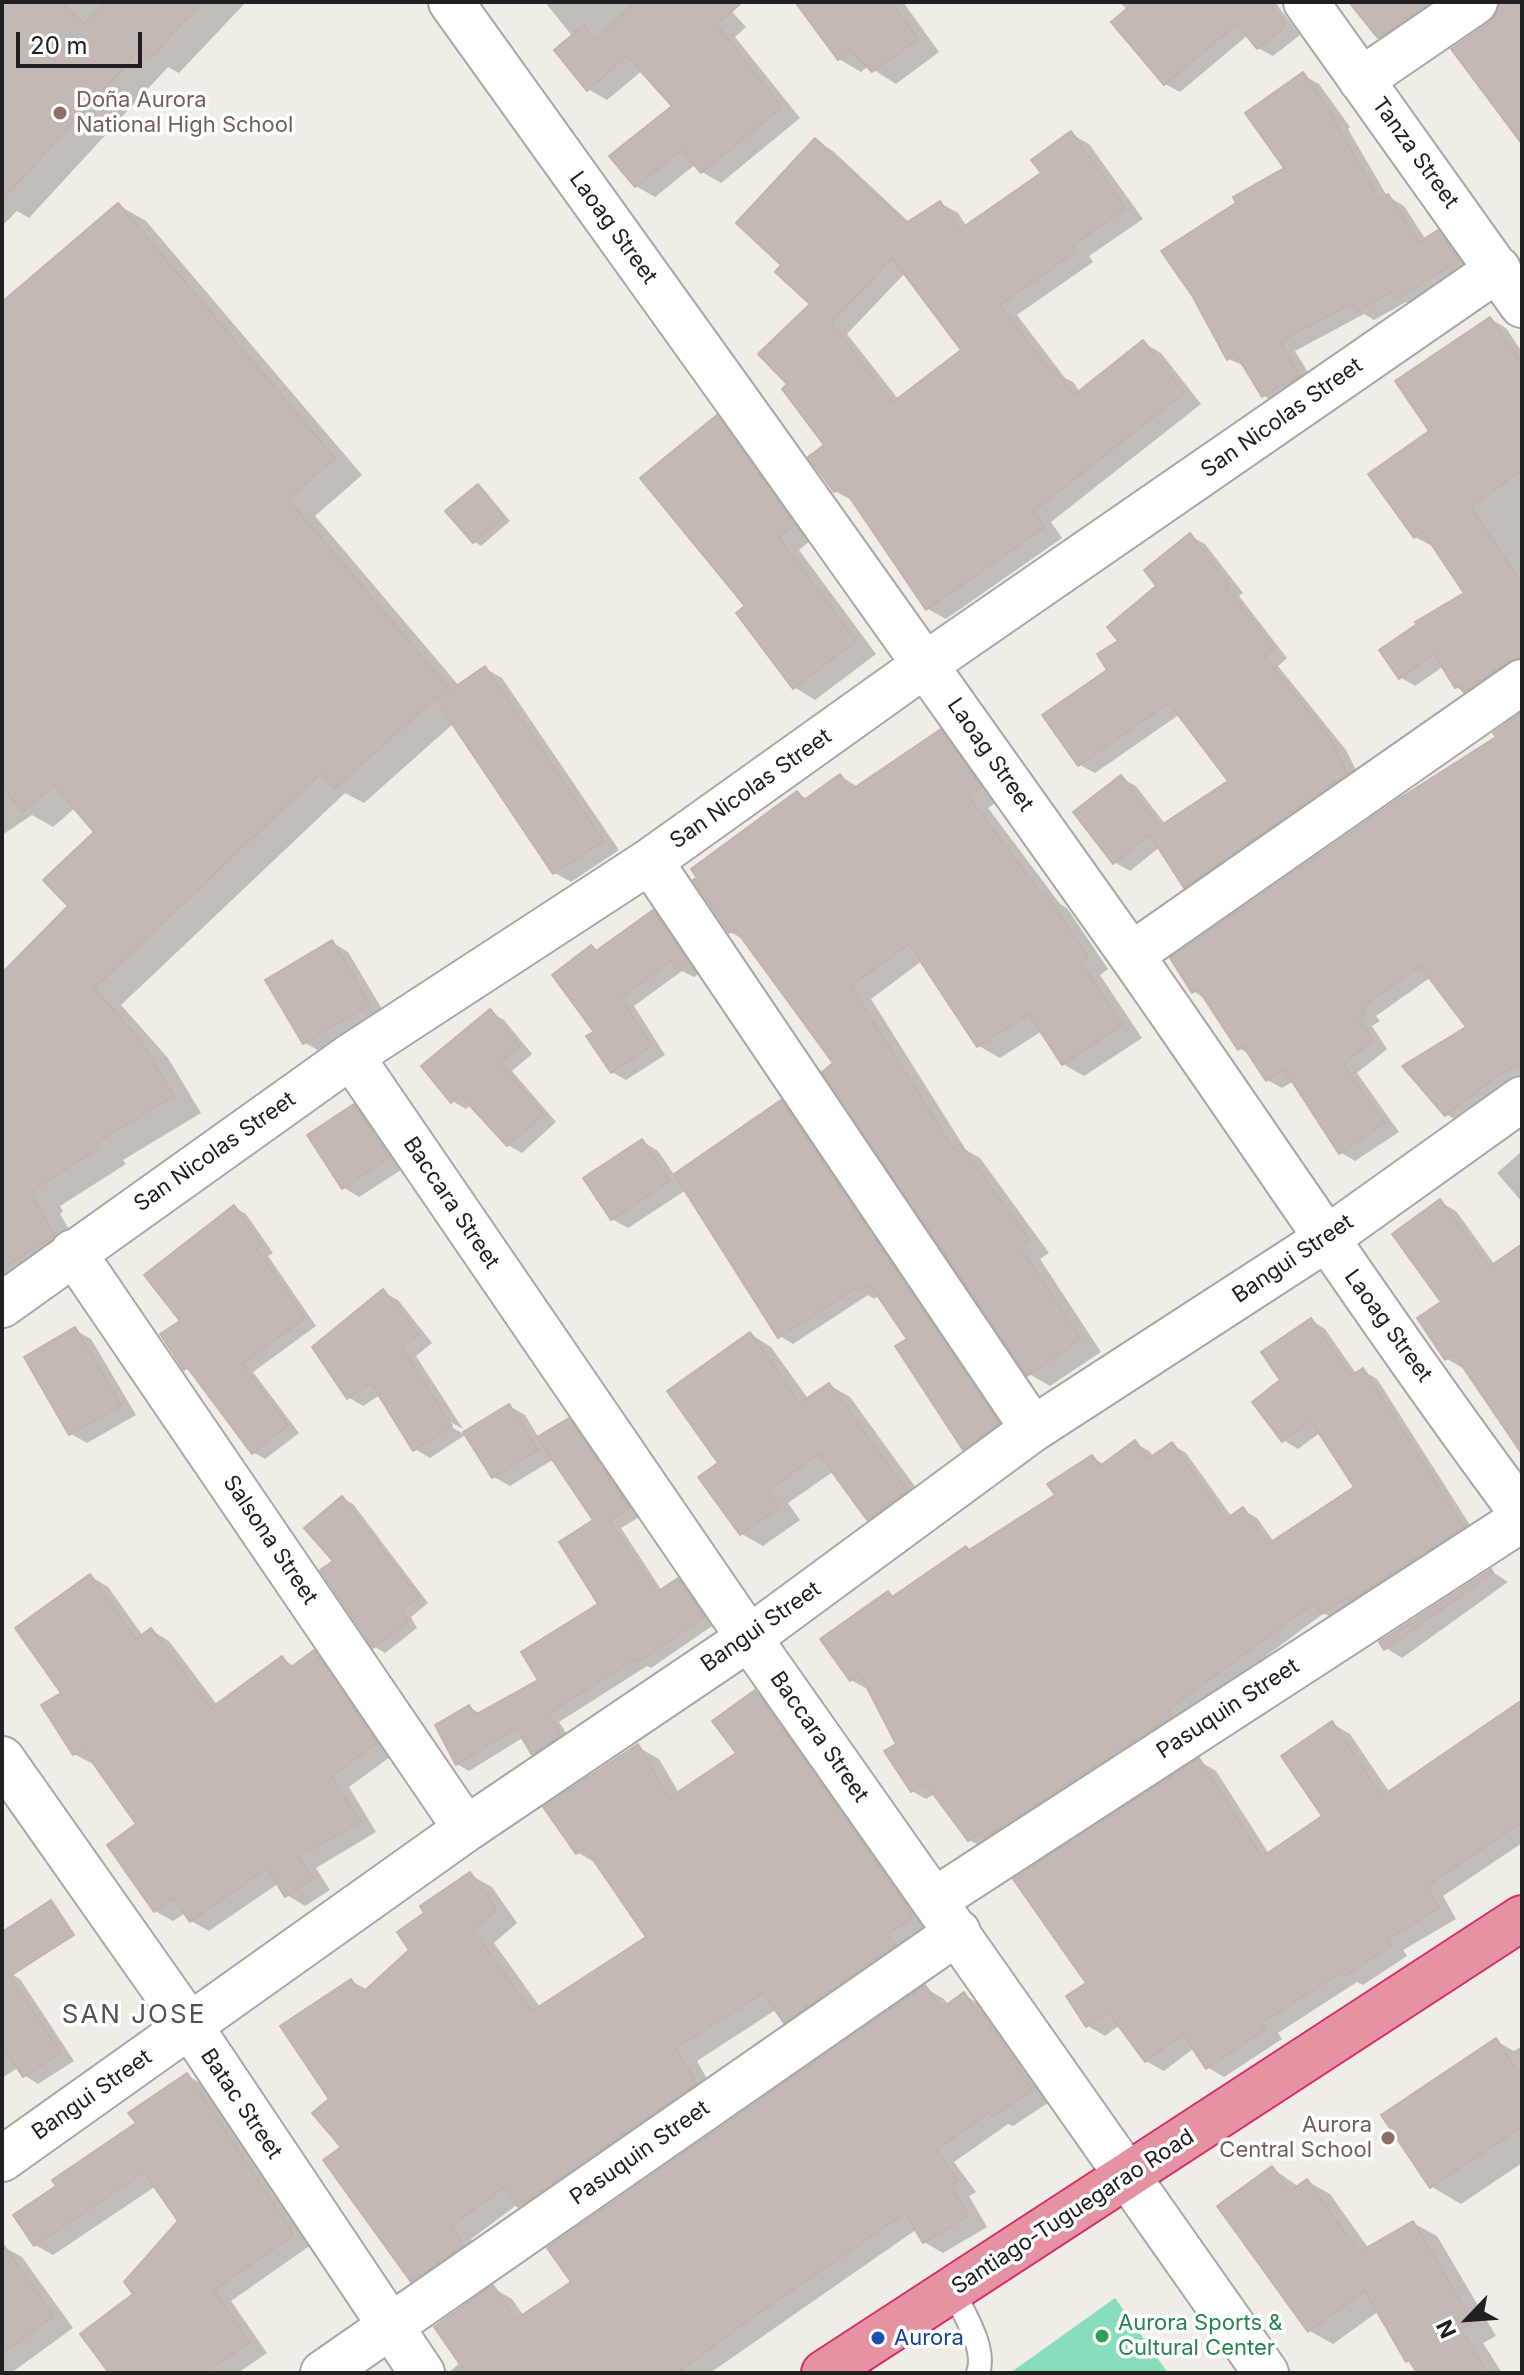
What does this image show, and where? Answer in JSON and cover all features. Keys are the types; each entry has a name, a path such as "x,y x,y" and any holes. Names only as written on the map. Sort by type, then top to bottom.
{"highway":[{"name":"Santiago-Tuguegarao Road","path":"825,2373 1522,1918"}],"street":[{"name":"Laoag Street","path":"451,2 926,664 1326,1239 1522,1513"},
{"name":"Tanza Street","path":"1306,2 1522,305"},
{"path":"1361,80 1475,2"},
{"name":"San Nicolas Street","path":"2,1305 351,1056 650,861 926,664 1498,269"},
{"path":"1131,955 1522,682"},
{"path":"650,861 1033,1429"},
{"name":"Baccara Street","path":"351,1056 749,1638 1266,2373"},
{"name":"Bangui Street","path":"2,2159 466,1829 749,1638 1033,1429 1326,1239 1522,1099"},
{"name":"Salsona Street","path":"73,1252 466,1829"},
{"name":"Pasuquin Street","path":"323,2373 389,2328 946,1916 1522,1519"},
{"name":"Batac Street","path":"2,1759 190,2026 389,2328 422,2373"}],"lane":[{"path":"953,2290 978,2348 981,2369 978,2373"}],"green space":[{"name":"Aurora Sports & Cultural Center","path":"1115,2298 1168,2373 1010,2373"}],"building":[{"name":"Doña Aurora National High School","path":"2,2 62,2 84,24 105,2 203,2 150,58 140,50 2,200"},
{"path":"635,2 742,2 717,25 782,107 701,173 682,150 635,187 609,156 672,106 627,56 587,91 554,50 584,25 595,39"},
{"path":"795,2 892,2 918,39 872,72 850,50 838,60"},
{"path":"1135,2 1268,2 1286,26 1257,49 1237,24 1164,85 1111,22"},
{"path":"1349,2 1431,2 1378,38"},
{"path":"1500,2 1522,2 1522,144 1451,49 1490,22"},
{"path":"1303,72 1335,118 1380,200 1388,194 1419,242 1438,230 1459,260 1397,299 1392,292 1357,312 1352,303 1280,342 1300,375 1262,397 1236,354 1227,360 1193,297 1161,251 1236,203 1233,197 1284,168 1245,113"},
{"path":"1071,131 1126,208 1072,246 1076,251 1000,305 1074,395 1143,340 1184,393 1034,511 1045,527 926,610 842,486 834,492 808,457 824,445 782,389 787,384 758,354 810,304 775,272 781,265 736,223 815,138 906,223 940,201 959,230 1041,173 1031,160","holes":["892,258 961,350 893,402 831,323"]},
{"path":"118,203 335,458 288,499 448,687 334,789 321,773 94,988 140,1039 174,1096 96,1143 99,1148 30,1192 55,1235 2,1269 2,973 68,906 43,880 94,832 54,785 23,812 2,787 2,302"},
{"path":"1490,317 1522,364 1522,470 1471,507 1522,583 1522,657 1508,662 1464,692 1459,686 1455,688 1434,654 1399,679 1379,650 1417,624 1415,622 1464,593 1423,532 1414,538 1368,474 1429,431 1395,381"},
{"path":"717,415 795,524 779,537 856,641 793,689 736,613 745,606 640,478"},
{"path":"478,484 504,517 473,543 445,511"},
{"path":"1190,533 1274,649 1264,656 1331,739 1347,773 1184,888 1150,835 1113,864 1073,812 1121,775 1160,826 1228,781 1169,703 1078,766 1042,715 1107,670 1097,654 1118,641 1107,627 1156,586 1144,570"},
{"path":"485,666 604,841 553,874 436,700"},
{"path":"1522,712 1522,1062 1496,1077 1445,1116 1402,1066 1466,1027 1420,966 1363,1007 1366,1012 1358,1017 1374,1040 1343,1064 1385,1123 1339,1154 1284,1069 1266,1081 1243,1046 1238,1050 1198,989 1192,993 1170,958 1397,800 1496,737 1493,733"},
{"path":"941,729 982,786 968,796 1043,896 1046,894 1088,957 1081,962 1122,1025 1062,1065 1029,1014 977,1047 909,944 851,986 953,1148 959,1143 1030,1240 1020,1247 1081,1339 1027,1376 822,1072 833,1063 735,929 729,933 693,880 697,878 691,869 797,791 804,800 840,774 851,790"},
{"path":"653,910 689,963 678,971 671,961 621,998 652,1046 611,1073 586,1036 594,1032 552,975 591,945 596,951"},
{"path":"332,940 370,1004 303,1044 265,980"},
{"path":"490,1009 520,1046 500,1063 544,1114 507,1146 460,1095 451,1103 421,1066"},
{"path":"781,1100 999,1423 963,1450 895,1346 907,1339 870,1285 859,1292 856,1288 778,1338 674,1174"},
{"path":"354,1104 389,1158 342,1189 307,1135"},
{"path":"642,1139 670,1181 611,1220 583,1178"},
{"path":"1440,1199 1489,1267 1522,1244 1522,1454 1454,1354 1445,1360 1417,1318 1441,1302 1392,1234"},
{"path":"234,1205 262,1245 257,1249 305,1318 242,1364 288,1425 252,1454 187,1367 184,1370 160,1334 180,1321 144,1275"},
{"path":"383,1289 419,1334 402,1347 452,1426 413,1451 371,1383 347,1399 312,1347"},
{"path":"1311,1318 1351,1376 1363,1368 1464,1527 1349,1601 1347,1598 1322,1614 1314,1603 1168,1710 1172,1716 984,1838 980,1832 968,1841 925,1783 911,1792 884,1751 896,1744 860,1674 850,1681 820,1639 888,1591 892,1597 966,1546 969,1550 1055,1495 1047,1484 1092,1455 1100,1466 1135,1440 1148,1459 1172,1442 1226,1519 1243,1507 1268,1544 1354,1487 1311,1421 1282,1442 1252,1402 1280,1380 1261,1352"},
{"path":"75,1327 121,1405 69,1435 24,1357"},
{"path":"750,1332 800,1403 829,1383 907,1491 867,1520 819,1454 768,1491 780,1507 740,1535 698,1477 718,1463 667,1391"},
{"path":"509,1404 538,1450 492,1478 463,1432"},
{"path":"569,1418 630,1508 610,1521 657,1592 678,1578 704,1617 637,1663 635,1659 548,1714 561,1735 532,1755 516,1728 456,1765 435,1725 469,1705 475,1715 538,1680 521,1652 598,1604 559,1542 593,1520 537,1437"},
{"path":"342,1496 419,1597 402,1610 408,1622 373,1648 320,1570 333,1561 304,1528"},
{"path":"1491,1569 1493,1573 1384,1650 1379,1642"},
{"path":"90,1574 136,1639 151,1628 211,1708 282,1656 290,1668 314,1650 377,1743 332,1776 360,1822 299,1857 313,1879 285,1897 267,1868 190,1922 173,1898 154,1912 107,1845 136,1824 83,1749 73,1755 41,1705 61,1693 15,1628"},
{"path":"755,1690 914,1917 887,1934 895,1945 784,2023 763,1993 676,2048 697,2083 518,2207 505,2187 451,2226 464,2245 411,2282 323,2160 341,2147 312,2113 329,2099 280,2026 351,1979 361,1994 409,1950 397,1932 424,1913 420,1906 470,1872 497,1910 473,1930 532,2011 646,1937 585,1848 576,1854 543,1807 638,1744 669,1798 736,1753 712,1721"},
{"path":"1522,1700 1522,1822 1427,1886 1440,1908 1387,1940 1391,1946 1344,1977 1341,1972 1262,2023 1266,2029 1206,2069 1183,2034 1145,2062 1108,2012 1086,2027 1066,1996 1086,1983 1013,1879 1199,1758 1262,1857 1322,1816 1281,1756 1332,1721 1382,1796"},
{"path":"51,1900 74,1935 10,1976 61,2053 23,2077 2,2045 2,1932"},
{"path":"925,1985 942,2008 964,1992 980,2017 984,2015 1033,2090 992,2117 989,2113 936,2150 958,2180 951,2185 969,2216 923,2243 905,2213 677,2373 466,2373 434,2327 493,2285 516,2319 571,2282 547,2248"},
{"path":"1496,2038 1522,2078 1522,2127 1430,2188 1381,2115"},
{"path":"187,2073 294,2235 214,2290 250,2342 206,2373 109,2373 80,2334 133,2294 124,2282 178,2221 144,2172 34,2246 13,2215 56,2186 52,2180 136,2123 128,2113"},
{"path":"1272,2166 1290,2191 1307,2179 1359,2252 1413,2221 1473,2322 1461,2329 1488,2373 1417,2373 1409,2360 1406,2362 1365,2291 1308,2332 1217,2206"},
{"path":"2,2243 54,2316 2,2354"}],"place":[{"name":"Doña Aurora National High School","path":"60,113"},
{"name":"Aurora Central School","path":"1388,2138"},
{"name":"Aurora Sports & Cultural Center","path":"1102,2336"},
{"name":"Aurora","path":"878,2338"}],"district":[{"name":"SAN JOSE","path":"134,2015"}]}
